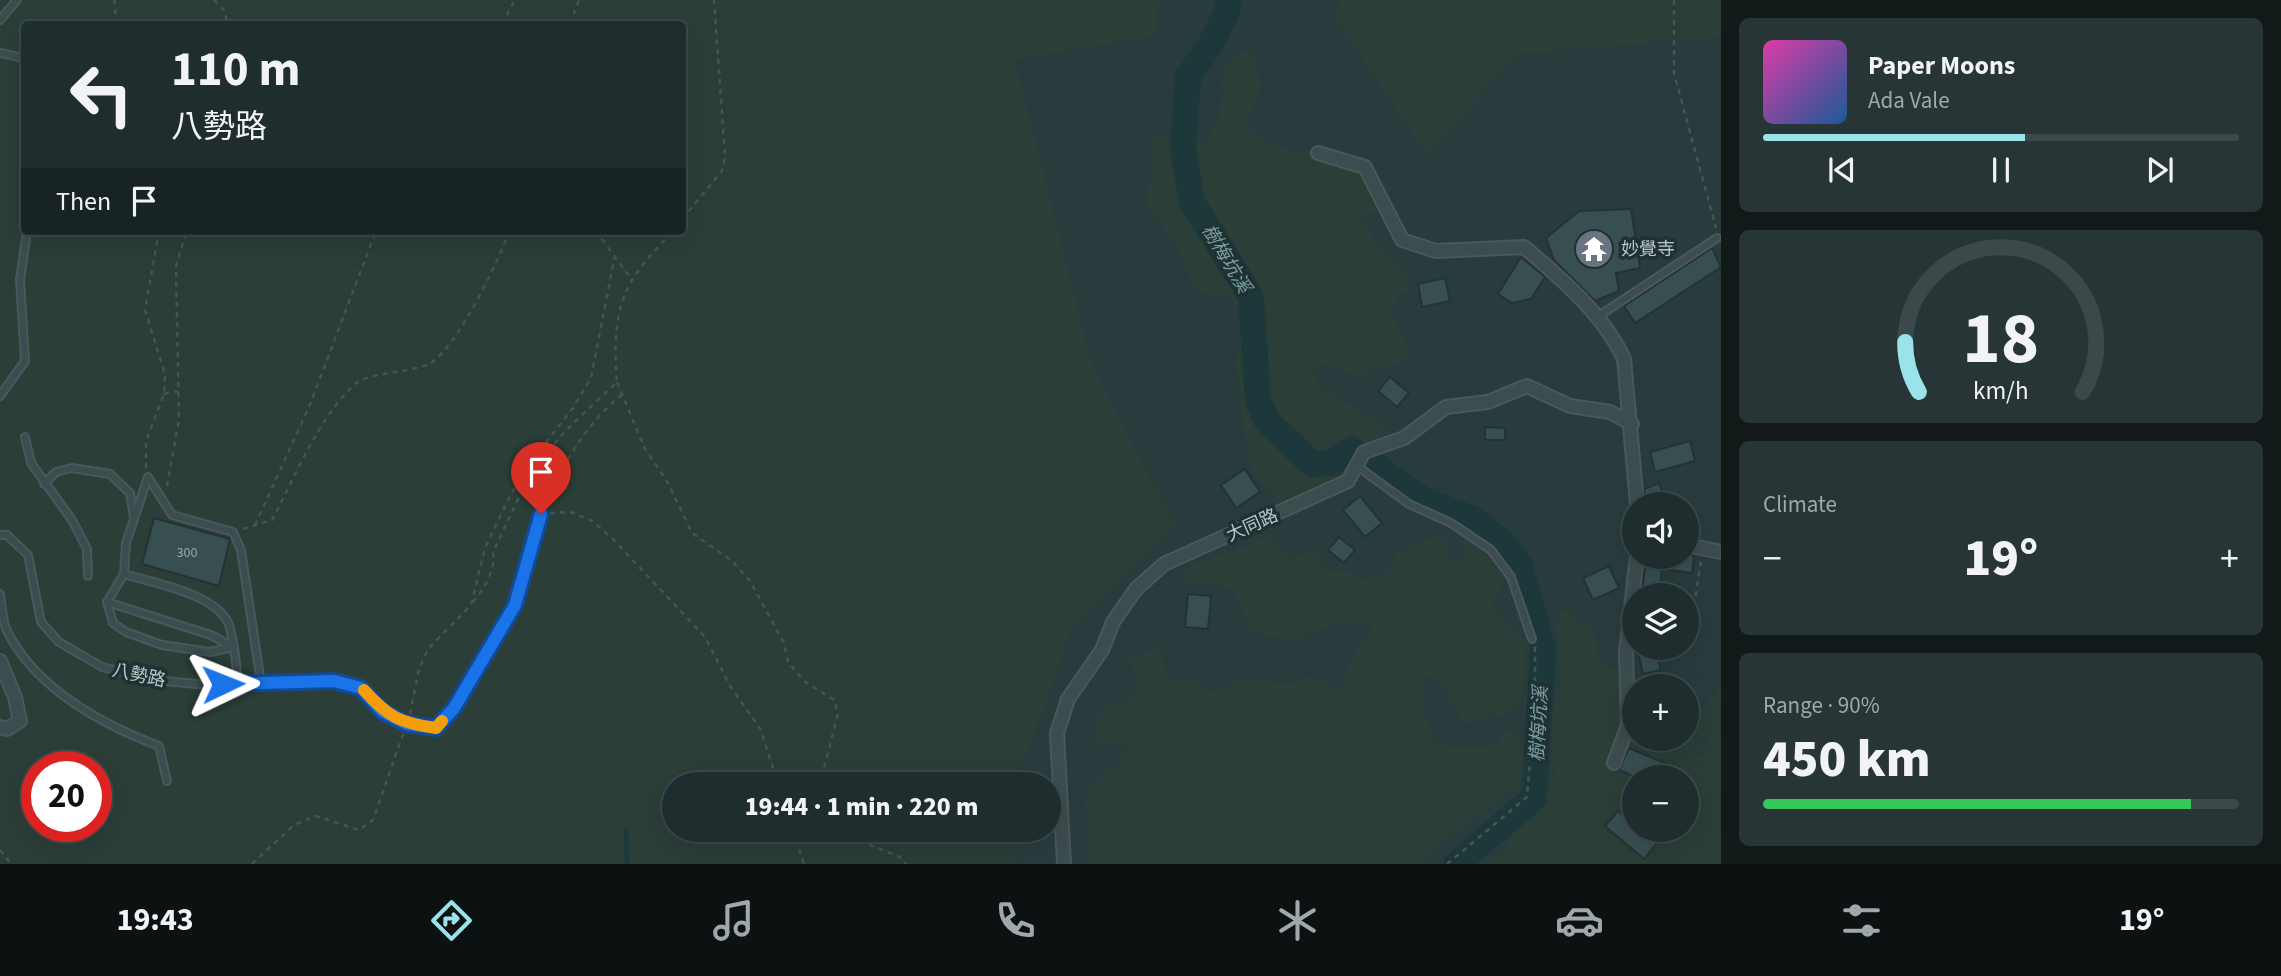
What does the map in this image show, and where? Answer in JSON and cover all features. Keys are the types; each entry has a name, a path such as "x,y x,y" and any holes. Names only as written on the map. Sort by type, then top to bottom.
{"street":[{"path":"1318,153 1366,167 1402,240 1436,251 1524,247 1559,277 1615,337 1624,359 1636,492"},
{"name":"大同路","path":"1064,864 1057,733 1068,699 1102,650 1114,622 1136,589 1164,564 1348,481 1364,452 1404,438 1446,408 1488,402 1527,386 1570,406 1610,412 1632,424"},
{"path":"1699,546 1721,552"},
{"path":"1614,763 1629,725 1626,651 1635,569"},
{"path":"0,661 15,696 20,721 7,729 0,727"}],"lane":[{"path":"0,20 17,0"},
{"path":"0,53 21,57"},
{"path":"0,396 25,361 20,280 26,235"},
{"path":"1595,318 1717,238"},
{"path":"25,437 31,463 72,520 87,549 88,576"},
{"path":"1357,466 1409,504 1451,523 1492,550 1511,577 1532,639"},
{"path":"44,484 55,472 72,468 110,474 130,493 134,518"},
{"path":"148,477 172,515 233,532 241,550 261,683"},
{"path":"148,477 126,544 124,574 107,602 113,623 126,632 162,645 211,652 233,647"},
{"path":"407,724 436,728 454,708 515,605 541,514"},
{"name":"八勢路","path":"0,535 8,535 28,555 41,621 60,642 102,667 154,680 239,684 334,681 361,688 383,712 407,724"},
{"path":"124,574 202,598 219,609 229,623 239,684"},
{"path":"0,594 6,629 39,677 132,736 159,746 167,781"},
{"path":"107,602 211,635 233,647"}],"path":[{"path":"114,0 116,8 114,21"},
{"path":"214,0 225,11 227,21"},
{"path":"504,21 515,0"},
{"path":"571,21 579,0"},
{"path":"686,214 722,171 725,156 714,0"},
{"path":"1674,0 1674,73 1702,170 1717,238"},
{"path":"148,477 146,441 164,394 165,374 145,310 158,235"},
{"path":"164,503 179,418 176,266 186,235"},
{"path":"374,235 309,407 255,525 272,520 324,422 357,382 426,366 440,358 486,284 507,235"},
{"path":"599,235 632,280"},
{"path":"670,235 632,280 617,330 617,383 645,449 667,481 692,533 732,561 750,582 784,643 788,662 804,681 834,700 838,714 823,772"},
{"path":"471,605 485,548 508,500 527,466 573,408 591,378 615,255"},
{"path":"252,864 294,825 316,816 359,830 373,820 407,724 419,669 428,649 482,591 495,561 493,552 519,498 542,460 562,435 617,383"},
{"path":"164,394 178,391"},
{"path":"623,394 602,410 581,440 556,479 541,514 571,512 592,521 611,537 705,637 730,686 761,730 774,772"},
{"path":"1698,583 1704,547"},
{"path":"1447,864 1527,797 1535,697 1536,652 1532,639"},
{"path":"797,842 804,864"},
{"path":"862,842 900,857 906,864"},
{"path":"0,850 11,864"}],"green space":[{"path":"0,0 1159,0 1155,36 1015,60 1092,365 1176,526 1071,632 1020,772 662,772 662,842 1010,842 1011,864 0,864"},
{"path":"1339,0 1721,0 1721,37 1517,54 1427,154 1334,18"},
{"path":"1243,50 1255,54 1260,80 1259,95 1249,117 1251,131 1290,149 1308,150 1331,146 1348,159 1368,181 1375,200 1377,211 1367,212 1361,219 1383,251 1405,271 1408,282 1408,290 1398,294 1392,314 1410,351 1402,360 1388,366 1371,368 1366,376 1333,366 1319,365 1312,368 1322,389 1384,425 1380,437 1357,462 1324,484 1278,500 1251,471 1236,361 1243,315 1231,299 1200,291 1193,285 1173,240 1148,207 1147,195 1152,174 1150,145 1156,135 1188,136 1205,143 1221,107 1221,81 1225,65"},
{"path":"1463,531 1490,552 1506,581 1490,602 1525,643 1526,673 1521,702 1506,716 1500,717 1494,712 1483,721 1463,724 1436,676 1429,676 1423,681 1424,709 1434,744 1491,746 1508,732 1516,731 1522,744 1524,761 1517,791 1510,792 1427,854 1419,864 1085,864 1090,841 1086,797 1089,790 1118,763 1128,747 1094,741 1098,718 1108,707 1123,704 1135,696 1135,673 1130,660 1158,648 1172,683 1187,678 1194,680 1210,694 1243,678 1289,685 1308,676 1322,680 1336,690 1343,686 1350,660 1373,629 1369,624 1336,623 1292,641 1250,632 1233,589 1186,580 1185,571 1188,565 1250,545 1266,535 1276,534 1272,539 1294,559 1313,552 1321,556 1323,569 1351,573 1363,580 1389,573 1397,554 1429,538 1445,538 1451,558 1456,563 1463,559"},
{"path":"1568,609 1580,625 1587,624 1592,628 1600,661 1620,672 1622,751 1695,751 1702,757 1711,746 1708,740 1699,736 1699,710 1705,707 1721,687 1721,864 1487,864 1499,855 1516,830 1536,818 1554,775 1551,712 1560,684 1562,655 1556,628 1561,613"}],"building":[{"name":"妙覺寺","path":"1631,209 1640,268 1616,273 1619,291 1595,301 1554,260 1546,238 1579,211"},
{"path":"1712,248 1721,267 1635,323 1624,306"},
{"path":"1521,257 1545,277 1531,299 1512,303 1498,294"},
{"path":"1445,278 1450,301 1422,307 1418,284"},
{"path":"1390,377 1409,393 1397,407 1378,391"},
{"path":"1485,427 1505,428 1505,440 1485,440"},
{"path":"1690,441 1695,461 1655,472 1650,452"},
{"path":"1245,469 1260,492 1236,508 1221,485"},
{"path":"1659,483 1662,492 1644,492 1644,489"},
{"path":"1360,496 1382,523 1365,537 1343,510"},
{"path":"154,518 230,539 219,586 142,564"},
{"path":"1339,537 1355,550 1344,563 1328,550"},
{"path":"1609,566 1619,588 1593,600 1583,578"},
{"path":"1645,569 1662,569 1660,583 1643,583"},
{"path":"1662,569 1692,569 1692,573"},
{"path":"1188,594 1211,596 1208,629 1185,627"},
{"path":"1640,660 1658,660 1661,670 1643,674"},
{"path":"1628,751 1636,751 1669,765 1622,765 1622,771 1619,770"},
{"path":"1618,811 1622,814 1622,840 1605,826"},
{"path":"1624,842 1657,843 1644,859"}],"waterway":[{"name":"樹梅坑溪","path":"1228,0 1228,9 1210,45 1188,77 1183,148 1192,202 1251,297 1258,401 1267,421 1312,464 1331,463 1352,449"},
{"name":"樹梅坑溪","path":"1373,464 1422,499 1475,520 1504,544 1520,566 1543,648 1534,798 1456,864"},
{"path":"626,830 627,864"}],"slow traffic":[{"path":"364,690 383,712 407,724 436,728 442,721"}],"place":[{"name":"妙覺寺","path":"1594,249"}],"route":[{"path":"223,684 334,681 361,688 383,712 407,724 436,728 454,708 515,605 541,514"}]}
